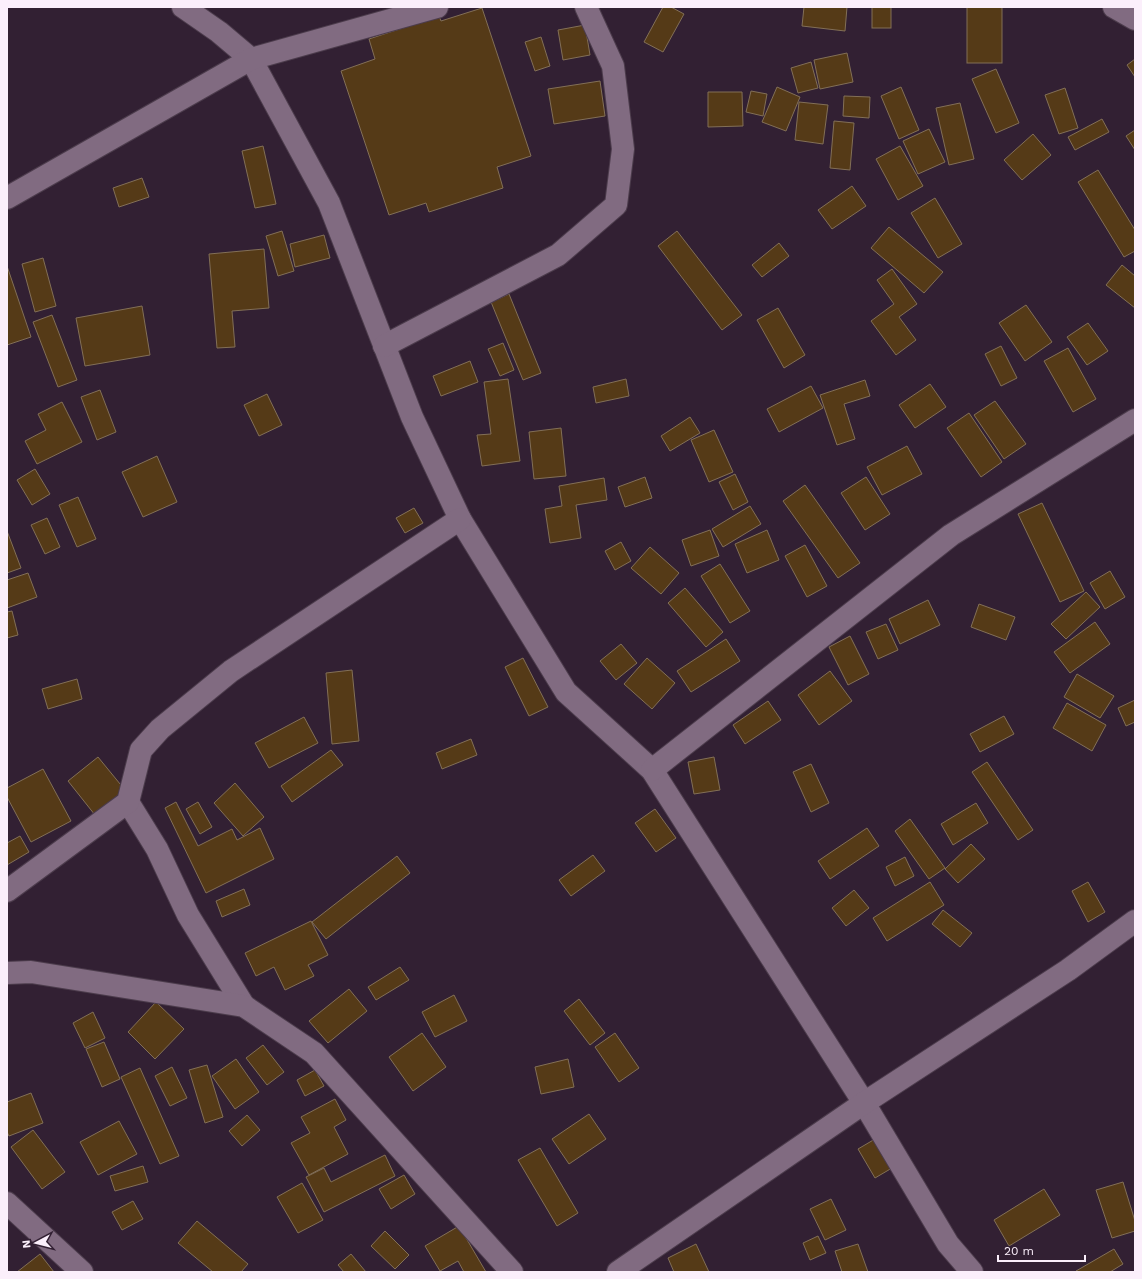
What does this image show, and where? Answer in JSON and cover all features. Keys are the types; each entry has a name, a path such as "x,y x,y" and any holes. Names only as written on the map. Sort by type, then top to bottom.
{"street":[{"path":"183,7 219,32 252,59 329,203 412,417 460,519 566,692 652,770 864,1103 948,1244 972,1272"},
{"path":"7,198 252,59 437,7"},
{"path":"384,346 558,255 616,205 623,149 613,66 586,7"},
{"path":"1114,7 1135,19"},
{"path":"652,770 951,535 1135,420"},
{"path":"7,891 128,802 141,750 160,729 232,671 460,519"},
{"path":"128,802 157,849 188,915 244,1006"},
{"path":"618,1272 864,1103 1068,970 1135,921"},
{"path":"7,973 31,972 244,1006 314,1052 512,1272"},
{"path":"7,1203 82,1272"}],"building":[{"path":"663,7 671,7 684,14 663,52 644,42"},
{"path":"804,7 847,7 845,31 802,26"},
{"path":"872,7 891,7 891,28 872,28"},
{"path":"967,7 1002,7 1002,63 967,63"},
{"path":"482,8 531,156 497,167 503,188 429,212 426,203 389,215 341,71 375,59 369,39 439,16 441,21"},
{"path":"585,25 590,55 563,60 558,30"},
{"path":"541,37 550,66 535,71 525,42"},
{"path":"847,53 853,82 820,89 814,60"},
{"path":"1135,59 1135,77 1127,65"},
{"path":"811,62 818,88 798,93 791,68"},
{"path":"996,69 1019,123 996,133 972,79"},
{"path":"600,81 605,116 554,124 548,89"},
{"path":"777,87 800,97 786,131 762,122"},
{"path":"901,87 919,130 899,139 881,96"},
{"path":"1065,88 1078,128 1059,134 1045,95"},
{"path":"751,91 767,94 763,116 746,112"},
{"path":"708,92 742,92 743,126 708,127"},
{"path":"844,96 870,97 869,118 843,116"},
{"path":"799,102 828,105 823,144 795,140"},
{"path":"960,103 974,159 949,165 936,108"},
{"path":"1102,119 1109,132 1075,150 1068,137"},
{"path":"834,121 854,123 850,170 830,168"},
{"path":"929,129 945,162 918,174 903,141"},
{"path":"1135,130 1135,150 1126,136"},
{"path":"1033,134 1051,155 1022,180 1004,160"},
{"path":"263,146 276,204 255,208 242,151"},
{"path":"900,146 923,186 898,200 876,159"},
{"path":"1098,170 1135,230 1135,251 1124,257 1078,182"},
{"path":"142,178 149,197 119,207 113,188"},
{"path":"852,186 866,206 832,229 818,210"},
{"path":"935,198 962,244 938,258 911,213"},
{"path":"889,227 943,272 924,293 871,248"},
{"path":"282,231 294,271 278,276 266,236"},
{"path":"677,231 742,315 722,330 658,246"},
{"path":"324,235 330,258 295,267 290,244"},
{"path":"779,243 789,256 762,277 752,265"},
{"path":"264,249 269,308 232,311 235,347 217,348 209,254"},
{"path":"43,258 56,306 35,312 22,264"},
{"path":"1122,265 1135,276 1135,308 1106,285"},
{"path":"7,266 31,337 7,345"},
{"path":"892,269 917,304 899,317 916,340 896,355 871,321 894,304 877,280"},
{"path":"509,294 541,373 523,380 491,302"},
{"path":"1026,305 1052,342 1025,361 999,323"},
{"path":"142,306 150,355 85,366 76,318"},
{"path":"778,308 805,355 784,368 757,320"},
{"path":"52,315 77,380 58,387 33,322"},
{"path":"1088,323 1108,351 1087,365 1067,337"},
{"path":"503,343 514,370 500,376 488,349"},
{"path":"1001,346 1017,378 1001,386 985,354"},
{"path":"1068,348 1096,399 1073,412 1044,361"},
{"path":"470,361 478,382 441,396 433,376"},
{"path":"508,379 520,461 482,466 477,435 491,434 484,382"},
{"path":"626,379 629,396 596,403 593,387"},
{"path":"865,380 870,396 844,404 855,439 837,445 820,395"},
{"path":"930,384 946,407 915,428 899,405"},
{"path":"811,386 823,408 779,432 767,409"},
{"path":"100,390 116,432 97,440 81,397"},
{"path":"267,394 282,425 259,436 244,405"},
{"path":"995,401 1026,444 1004,459 974,415"},
{"path":"62,402 82,442 37,464 25,441 46,430 38,414"},
{"path":"969,413 1002,462 981,477 947,428"},
{"path":"690,417 700,433 670,451 661,436"},
{"path":"561,428 566,476 534,479 529,432"},
{"path":"714,430 733,472 709,482 691,440"},
{"path":"907,446 922,474 882,495 867,467"},
{"path":"157,456 177,502 143,517 122,472"},
{"path":"35,469 50,494 32,505 17,480"},
{"path":"735,474 748,502 733,510 719,482"},
{"path":"645,477 652,498 625,507 618,487"},
{"path":"866,477 890,514 865,530 841,493"},
{"path":"604,478 607,500 576,505 581,538 550,543 545,509 562,506 559,486"},
{"path":"805,485 860,563 838,578 783,501"},
{"path":"78,497 96,539 77,547 59,505"},
{"path":"1042,503 1084,591 1060,602 1018,514"},
{"path":"750,506 761,524 723,547 712,529"},
{"path":"414,508 423,523 405,533 396,518"},
{"path":"47,518 60,547 45,554 31,525"},
{"path":"710,530 719,556 691,566 682,540"},
{"path":"767,530 779,560 747,573 735,544"},
{"path":"7,531 21,568 7,573"},
{"path":"621,542 631,561 615,570 605,551"},
{"path":"805,545 827,586 807,597 785,556"},
{"path":"650,547 679,573 661,594 631,568"},
{"path":"720,564 750,611 730,623 701,576"},
{"path":"1110,571 1125,597 1105,609 1090,583"},
{"path":"28,573 37,597 7,608 7,580"},
{"path":"685,588 723,632 706,647 668,603"},
{"path":"1086,592 1100,607 1066,639 1051,624"},
{"path":"928,600 940,625 900,644 889,619"},
{"path":"979,604 1015,617 1006,640 971,627"},
{"path":"12,611 18,635 7,638 7,612"},
{"path":"1095,622 1110,644 1070,673 1054,652"},
{"path":"886,624 898,650 878,659 866,632"},
{"path":"850,636 869,674 848,685 829,647"},
{"path":"726,639 740,661 691,692 677,671"},
{"path":"621,644 637,663 616,680 600,661"},
{"path":"523,658 548,707 529,716 505,667"},
{"path":"647,658 675,683 652,709 624,684"},
{"path":"352,670 359,741 332,744 326,673"},
{"path":"830,671 852,701 819,725 798,695"},
{"path":"1077,674 1114,696 1100,718 1064,697"},
{"path":"77,679 82,699 48,709 42,689"},
{"path":"1135,700 1135,722 1126,726 1118,708"},
{"path":"768,701 781,720 745,744 733,725"},
{"path":"1067,703 1106,725 1092,751 1053,728"},
{"path":"1004,716 1014,734 980,752 970,734"},
{"path":"304,717 318,743 269,768 255,743"},
{"path":"471,739 477,755 442,769 436,753"},
{"path":"331,750 343,765 292,802 281,786"},
{"path":"98,757 125,790 95,815 68,781"},
{"path":"714,757 720,790 694,794 688,762"},
{"path":"987,762 1033,830 1018,840 972,772"},
{"path":"811,764 829,803 811,812 793,772"},
{"path":"43,769 71,821 31,842 7,797 7,788"},
{"path":"235,783 264,817 243,836 214,803"},
{"path":"176,802 198,846 232,829 237,840 260,828 274,859 206,893 165,808"},
{"path":"198,802 212,827 200,834 186,809"},
{"path":"976,803 988,823 953,845 941,824"},
{"path":"655,809 676,838 656,852 635,823"},
{"path":"910,819 945,868 929,879 895,831"},
{"path":"867,828 879,846 830,879 818,861"},
{"path":"20,836 29,852 7,865 7,843"},
{"path":"971,844 985,859 958,883 945,869"},
{"path":"593,855 605,871 571,896 559,880"},
{"path":"397,856 410,873 326,939 312,922"},
{"path":"905,857 914,876 895,886 886,867"},
{"path":"930,882 944,905 887,941 873,918"},
{"path":"1088,882 1105,912 1088,922 1072,891"},
{"path":"244,889 250,905 222,917 216,901"},
{"path":"854,890 869,908 846,926 832,908"},
{"path":"943,910 972,933 960,947 932,924"},
{"path":"311,921 328,955 308,965 314,976 285,990 274,967 256,976 245,953"},
{"path":"400,967 409,980 376,1000 368,987"},
{"path":"349,989 367,1011 328,1043 309,1021"},
{"path":"454,995 467,1021 435,1037 422,1012"},
{"path":"579,999 605,1033 590,1045 564,1011"},
{"path":"156,1002 184,1029 155,1059 128,1032"},
{"path":"93,1012 105,1038 85,1048 73,1023"},
{"path":"422,1033 446,1067 413,1091 389,1057"},
{"path":"615,1033 639,1068 619,1082 595,1047"},
{"path":"104,1042 120,1079 102,1087 86,1049"},
{"path":"263,1045 284,1072 267,1085 246,1058"},
{"path":"236,1059 259,1092 235,1109 212,1076"},
{"path":"568,1059 574,1087 541,1094 535,1067"},
{"path":"207,1065 223,1117 205,1123 189,1070"},
{"path":"172,1067 187,1098 170,1106 155,1076"},
{"path":"140,1068 179,1156 160,1164 121,1077"},
{"path":"315,1070 324,1086 305,1096 297,1080"},
{"path":"31,1093 43,1123 9,1136 7,1132 7,1102"},
{"path":"335,1099 346,1120 334,1127 348,1154 309,1175 291,1143 310,1133 301,1117"},
{"path":"589,1114 606,1139 569,1164 552,1139"},
{"path":"247,1115 260,1130 242,1146 229,1131"},
{"path":"119,1121 137,1154 98,1175 80,1142"},
{"path":"33,1130 65,1172 42,1189 11,1147"},
{"path":"875,1139 892,1168 875,1178 858,1149"},
{"path":"540,1148 578,1213 557,1226 518,1160"},
{"path":"385,1155 395,1176 324,1212 306,1177 324,1168 331,1182"},
{"path":"143,1166 148,1182 115,1191 110,1176"},
{"path":"404,1175 415,1194 391,1209 379,1189"},
{"path":"1123,1182 1135,1221 1135,1231 1112,1238 1096,1190"},
{"path":"302,1183 323,1220 298,1233 277,1197"},
{"path":"1044,1189 1060,1215 1009,1246 994,1220"},
{"path":"831,1199 846,1230 825,1240 810,1209"},
{"path":"133,1201 143,1219 122,1230 112,1212"},
{"path":"197,1221 248,1264 241,1272 213,1272 178,1243"},
{"path":"459,1226 486,1272 464,1272 458,1261 440,1271 425,1246"},
{"path":"385,1231 409,1255 395,1269 371,1246"},
{"path":"818,1236 826,1253 810,1260 803,1243"},
{"path":"696,1244 709,1272 674,1272 668,1258"},
{"path":"858,1244 868,1272 842,1272 835,1251"},
{"path":"1114,1249 1123,1264 1110,1272 1076,1271"},
{"path":"40,1254 54,1272 17,1272"},
{"path":"351,1254 366,1272 344,1272 338,1265"}]}
